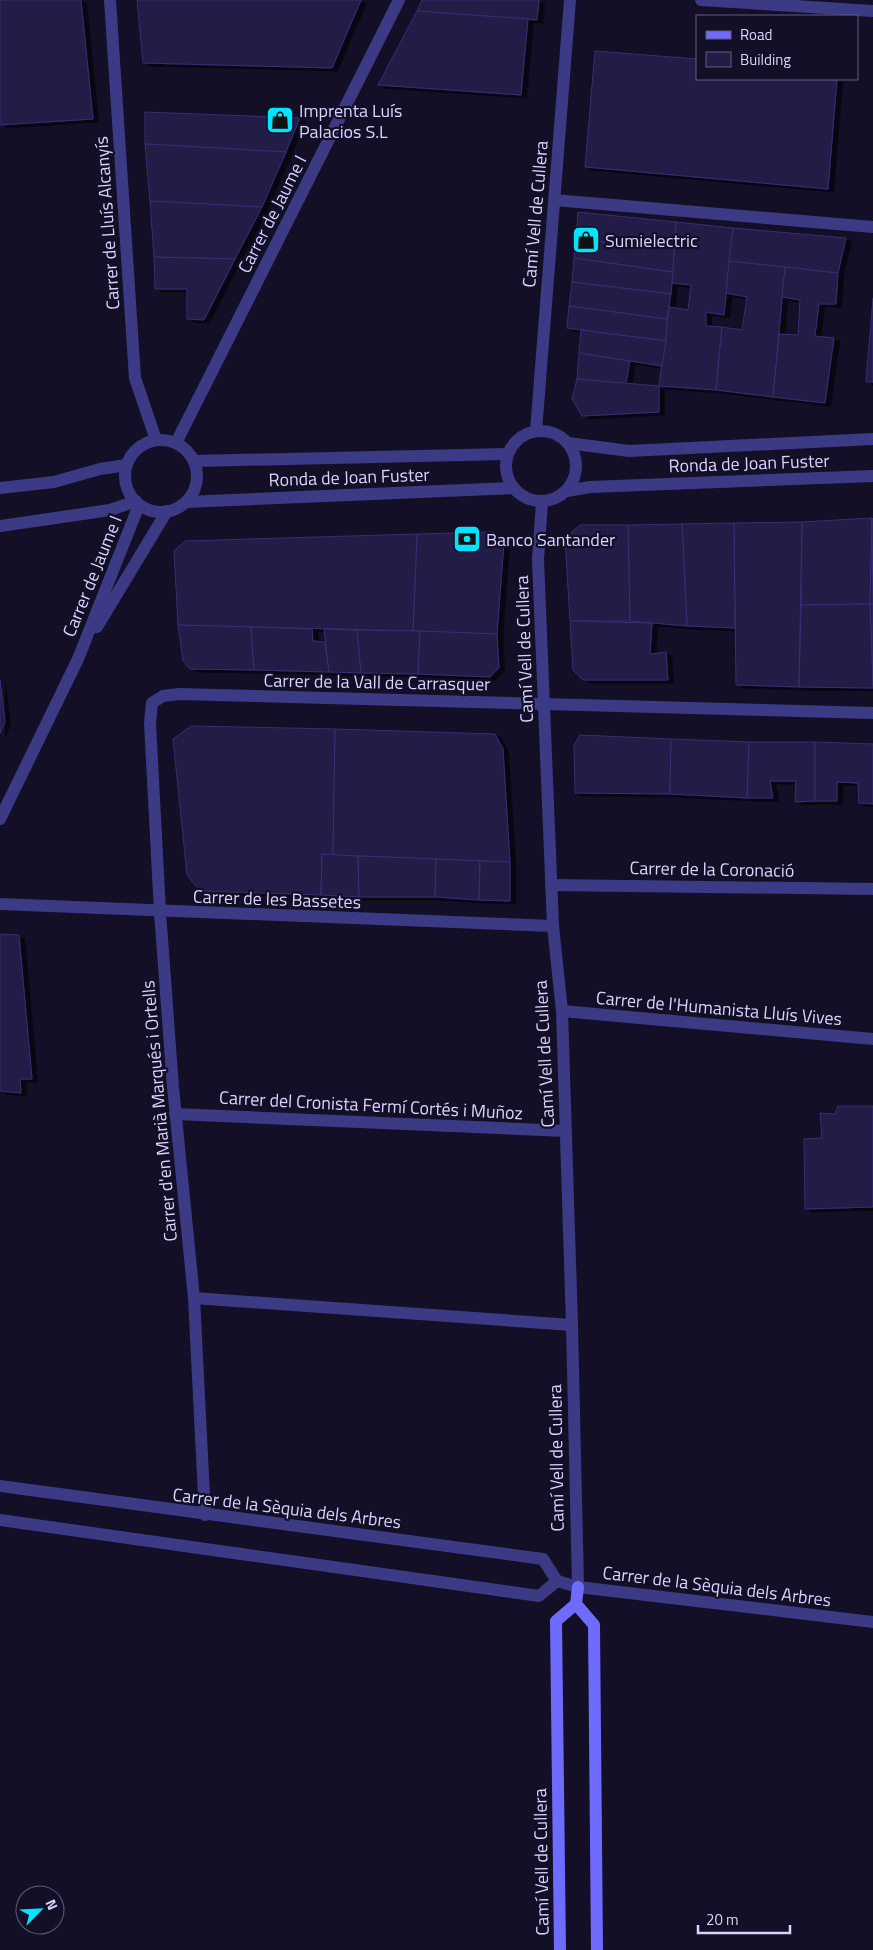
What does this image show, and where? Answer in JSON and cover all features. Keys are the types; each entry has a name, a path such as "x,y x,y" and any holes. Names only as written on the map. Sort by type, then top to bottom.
{"street":[{"name":"Carrer de Lluís Alcanyís","path":"110,0 135,378 156,440"},
{"name":"Carrer de Jaume I","path":"176,443 399,0"},
{"name":"Camí Vell de Cullera","path":"536,431 570,0"},
{"path":"701,0 873,11"},
{"path":"554,200 873,227"},
{"path":"536,431 553,433 568,443 576,459 576,471 567,491 554,500 542,502 530,500 512,488 504,468 507,454 518,438 536,431"},
{"name":"Ronda de Joan Fuster","path":"568,443 629,450 873,439"},
{"path":"156,440 176,443 187,450 197,468 197,481 186,502 176,509 167,511 154,511 137,503 126,485 126,465 135,450 144,443 156,440"},
{"name":"Ronda de Joan Fuster","path":"194,461 507,454"},
{"path":"0,488 54,482 100,469 126,465"},
{"name":"Ronda de Joan Fuster","path":"567,491 590,487 873,476"},
{"name":"Ronda de Joan Fuster","path":"186,502 512,488"},
{"name":"Camí Vell de Cullera","path":"542,502 538,560 553,926 562,1011 578,1587 576,1604 556,1621 560,1950"},
{"path":"0,526 110,510 137,503"},
{"name":"Carrer de Jaume I","path":"78,659 137,503"},
{"name":"Carrer de Jaume I","path":"0,819 78,659 167,511"},
{"name":"Carrer de la Vall de Carrasquer","path":"152,703 163,696 179,694 873,713"},
{"name":"Carrer d'en Marià Marqués i Ortells","path":"152,703 150,722 160,912 176,1114 194,1298 205,1515"},
{"name":"Carrer de la Coronació","path":"551,885 873,889"},
{"name":"Carrer de les Bassetes","path":"0,904 160,912 553,926"},
{"name":"Carrer de l'Humanista Lluís Vives","path":"562,1011 873,1039"},
{"name":"Carrer del Cronista Fermí Cortés i Muñoz","path":"176,1114 566,1131"},
{"path":"194,1298 572,1325"},
{"name":"Carrer de la Sèquia dels Arbres","path":"0,1486 543,1559 557,1581 578,1587 873,1622"},
{"path":"0,1520 539,1596 557,1581"},
{"path":"576,1604 594,1625 597,1950"}],"building":[{"path":"0,0 81,0 93,119 0,125"},
{"path":"137,0 361,0 332,68 143,63"},
{"path":"422,0 539,0 537,20 417,11"},
{"path":"417,11 528,19 521,95 378,85"},
{"path":"595,51 696,59 696,80 837,80 828,189 585,167"},
{"path":"145,112 300,118 286,152 145,144"},
{"path":"145,144 286,152 262,207 150,201"},
{"path":"150,201 262,207 235,259 154,257"},
{"path":"578,212 676,222 674,248 576,240"},
{"path":"676,222 733,228 724,315 706,312 706,326 722,327 716,390 659,386 669,307 688,310 691,285 672,283"},
{"path":"733,228 846,238 838,273 729,261"},
{"path":"576,240 674,248 673,272 574,258"},
{"path":"154,257 235,259 204,320 187,319 187,289 155,289"},
{"path":"574,258 673,272 671,294 572,282"},
{"path":"729,261 785,267 773,397 716,390 722,327 742,330 747,297 726,293"},
{"path":"785,267 838,273 836,304 819,304 815,336 834,338 825,403 773,397 779,334 798,335 800,300 782,297"},
{"path":"572,282 671,294 667,319 569,306"},
{"path":"873,298 873,382 866,382"},
{"path":"569,306 667,319 666,341 567,328"},
{"path":"581,330 666,341 662,366 579,353"},
{"path":"579,353 630,361 626,384 577,379"},
{"path":"577,379 659,386 659,412 582,416 572,399"},
{"path":"872,518 870,604 801,605 802,522"},
{"path":"872,518 873,604 870,604"},
{"path":"802,522 799,687 736,685 734,523"},
{"path":"734,523 735,628 687,626 682,524"},
{"path":"682,524 687,626 630,621 628,525"},
{"path":"580,525 628,525 630,621 570,621 565,538"},
{"path":"494,532 504,542 497,634 413,631 417,534"},
{"path":"417,534 413,631 178,625 174,551 185,541"},
{"path":"870,604 873,604 873,685"},
{"path":"870,604 873,688 799,687 801,605"},
{"path":"570,621 652,623 650,654 666,652 668,680 583,680 573,670"},
{"path":"178,625 251,627 254,670 190,669 183,661"},
{"path":"251,627 312,629 313,641 325,642 329,672 254,670"},
{"path":"324,629 357,630 361,673 329,672"},
{"path":"357,630 420,631 418,674 361,673"},
{"path":"420,631 497,634 499,668 490,677 418,674"},
{"path":"0,680 5,722 0,733"},
{"path":"191,726 335,729 333,855 322,854 321,895 200,891 187,875 173,739"},
{"path":"335,729 495,734 503,749 510,862 333,855"},
{"path":"580,735 671,739 670,794 575,793 574,745"},
{"path":"671,739 749,742 747,798 670,794"},
{"path":"749,742 815,742 815,801 795,802 796,781 770,781 773,798 747,798"},
{"path":"815,742 873,744 873,804 859,803 858,783 837,782 837,801 815,801"},
{"path":"322,854 358,856 359,897 321,895"},
{"path":"358,856 436,859 435,897 359,897"},
{"path":"436,859 480,861 479,900 435,897"},
{"path":"480,861 510,862 510,901 479,900"},
{"path":"0,934 19,935 32,1079 20,1079 21,1093 0,1091"},
{"path":"838,1106 873,1106 873,1207 805,1209 804,1139 822,1138 820,1113 835,1114"}],"place":[{"name":"Imprenta Luís Palacios S.L","path":"280,120"},
{"name":"Sumielectric","path":"586,240"},
{"name":"Banco Santander","path":"467,539"}]}
